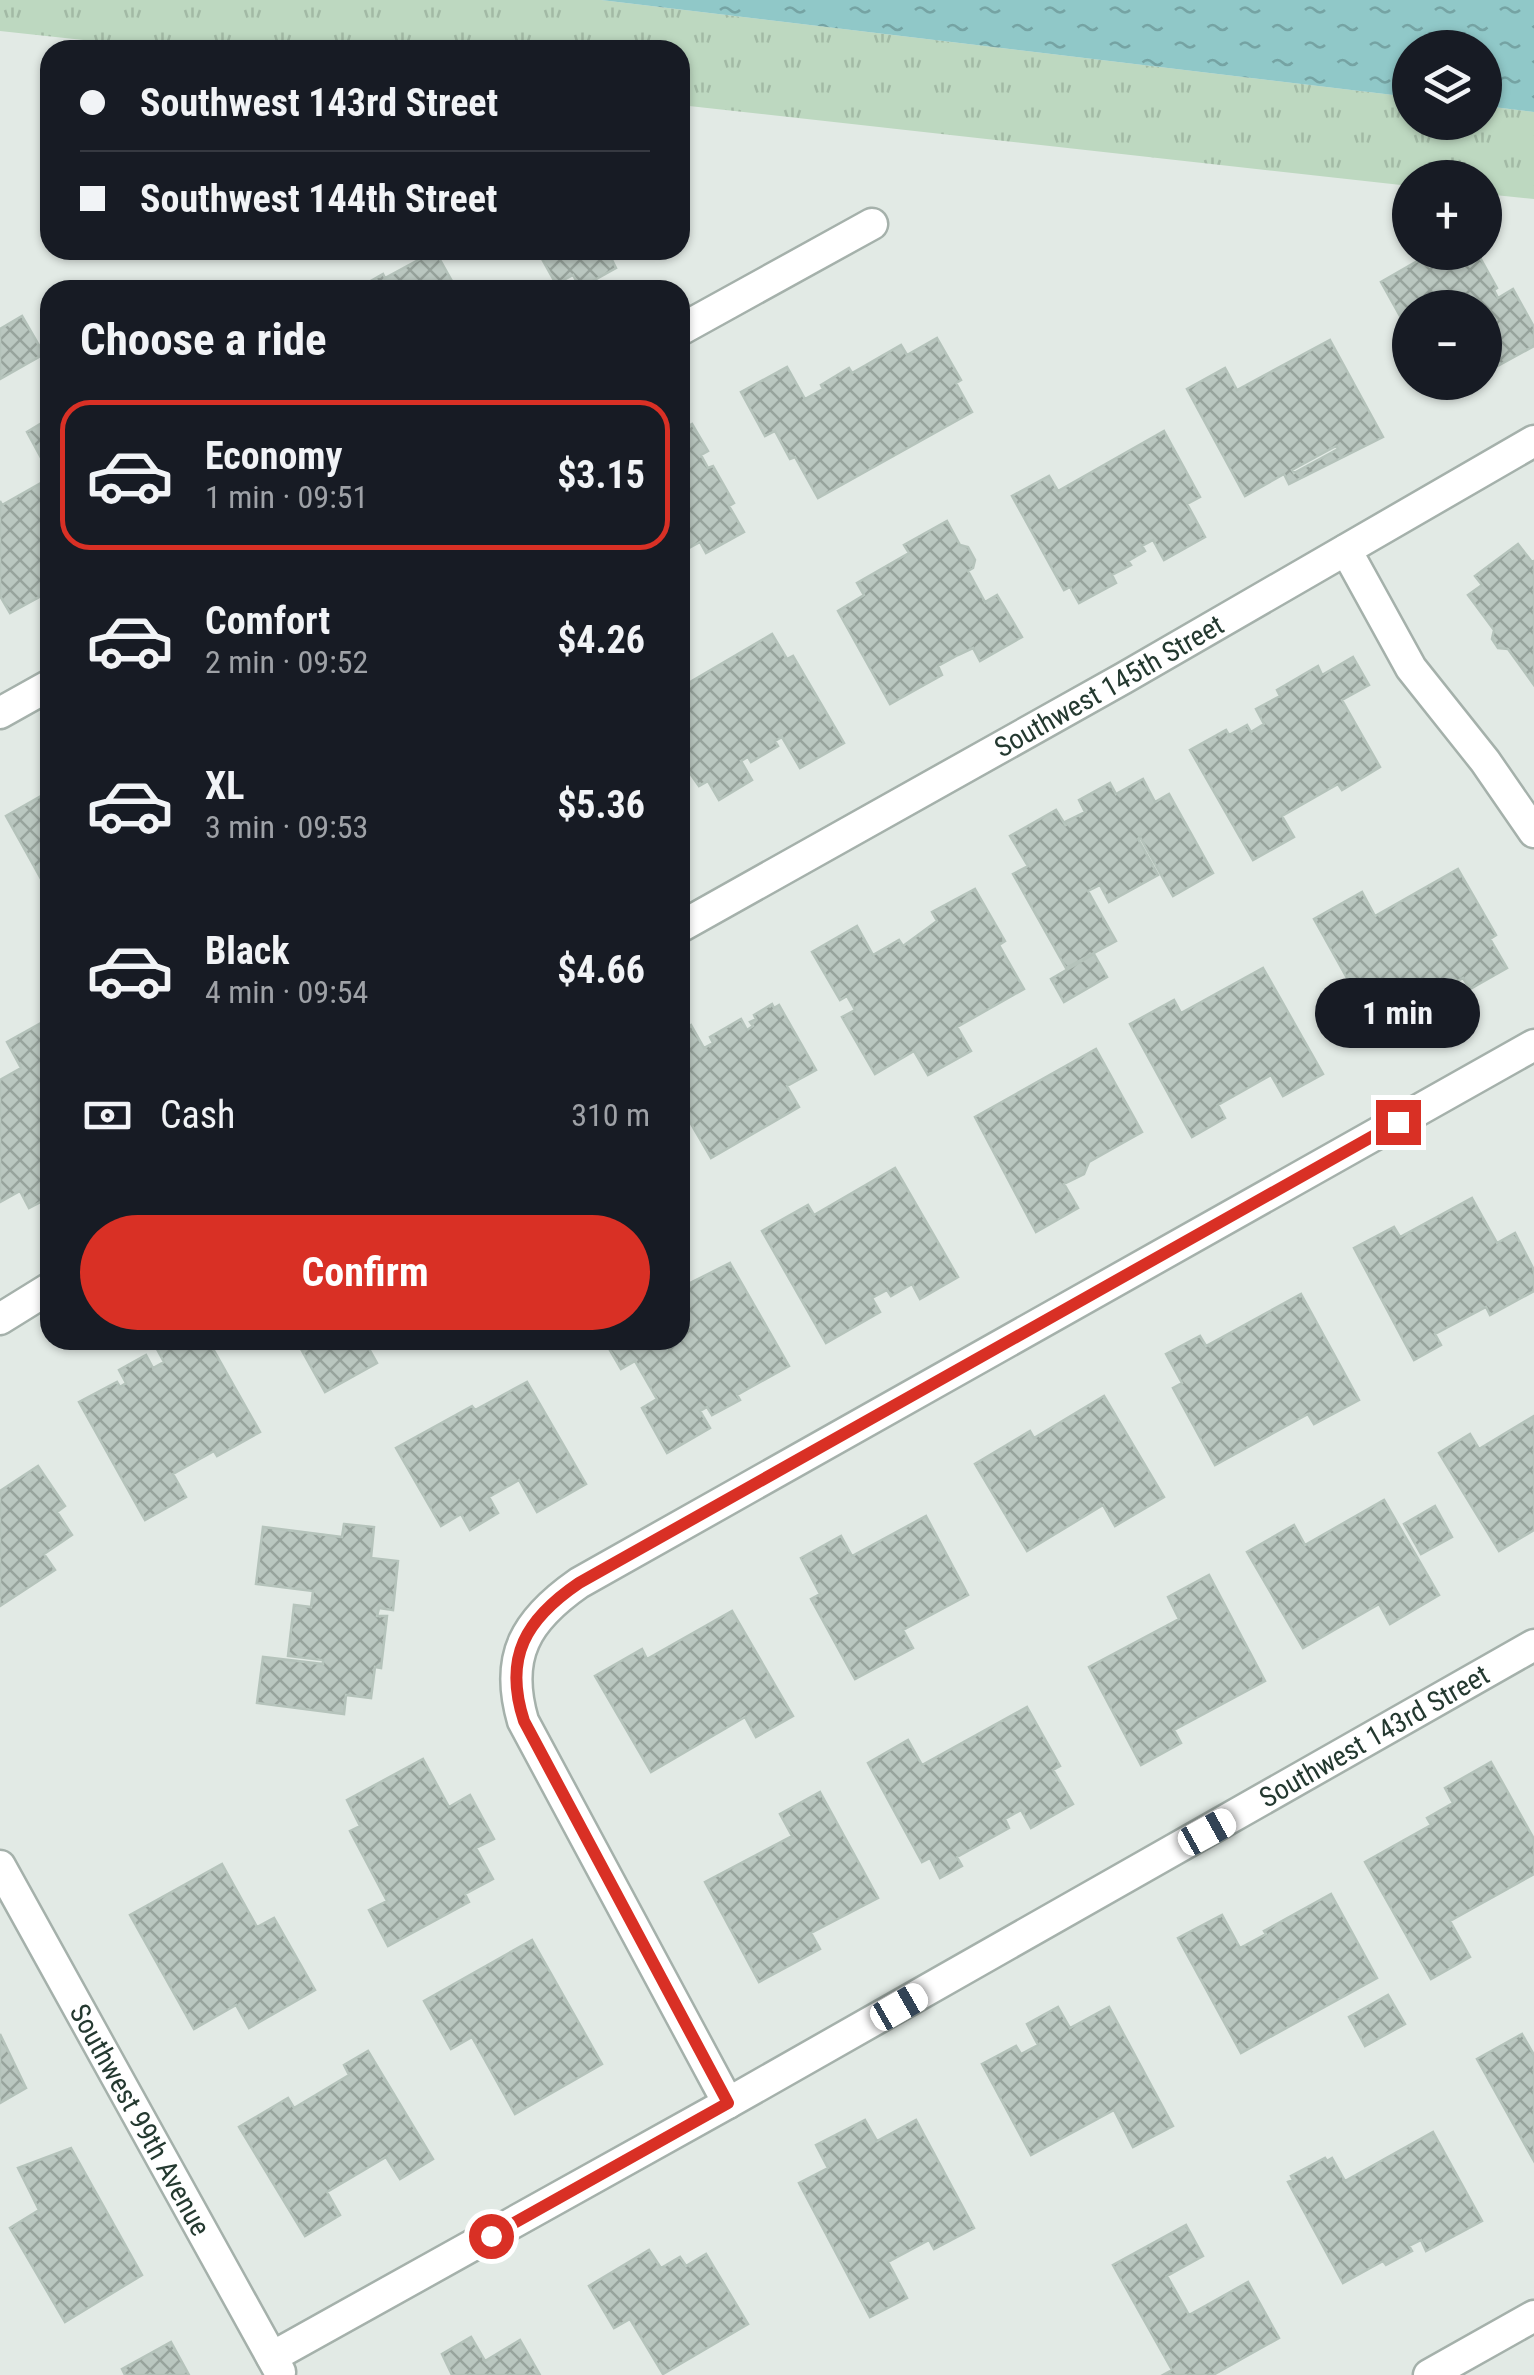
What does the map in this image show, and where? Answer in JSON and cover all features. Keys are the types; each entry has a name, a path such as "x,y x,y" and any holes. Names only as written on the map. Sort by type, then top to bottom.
{"street":[{"path":"690,324 872,224"},
{"name":"Southwest 145th Street","path":"690,921 1124,678 1534,441"},
{"path":"1346,550 1411,668 1485,760 1534,832"},
{"path":"0,713 40,691"},
{"path":"728,2103 532,1741 515,1681 524,1639 546,1608 579,1583 1534,1044"},
{"path":"0,1319 40,1294"},
{"name":"Southwest 143rd Street","path":"277,2366 728,2103 1534,1645"},
{"name":"Southwest 99th Avenue","path":"0,1866 277,2366"},
{"path":"1429,2375 1534,2316"}],"green space":[{"path":"0,0 601,0 1392,95 1392,140 1502,140 1502,108 1534,112 1534,199 1502,196 1502,160 1392,160 1392,184 690,106 690,40 83,40 0,31"}],"water":[{"path":"601,0 1534,0 1534,112 1502,108 1502,30 1392,30 1392,95"}],"building":[{"path":"418,260 440,260 451,280 372,280 383,274 385,278"},
{"path":"543,260 612,260 616,268 594,280 576,280 573,275 554,280"},
{"path":"1402,270 1487,270 1497,288 1392,290 1392,302 1381,282"},
{"path":"1513,289 1534,327 1534,346 1502,364 1502,296"},
{"path":"22,316 40,347 40,356 0,379 0,329"},
{"path":"937,338 961,380 956,383 972,412 818,498 775,431 765,436 741,392 787,367 805,399 849,368 852,373 901,345 907,355"},
{"path":"1330,340 1383,437 1289,484 1284,474 1245,496 1187,389 1225,368 1237,390","holes":["1336,446 1338,449 1294,473 1292,470"]},
{"path":"40,424 40,456 27,432"},
{"path":"690,425 708,451 701,455 708,468 713,466 734,503 729,506 744,532 706,553 700,542 690,548"},
{"path":"1164,431 1200,497 1187,504 1205,537 1164,560 1153,540 1142,546 1145,551 1128,561 1131,565 1112,575 1116,583 1079,603 1070,587 1064,590 1012,496 1049,476 1058,491"},
{"path":"40,484 40,596 10,613 0,596 0,501 2,505"},
{"path":"947,521 960,545 968,547 975,560 968,571 985,602 997,595 1022,637 980,661 973,648 958,655 938,666 942,675 890,704 838,611 864,595 857,583 909,553 904,545"},
{"path":"1518,544 1534,561 1534,685 1508,649 1498,648 1492,639 1494,630 1468,595 1482,585 1475,576"},
{"path":"772,634 787,659 793,656 844,743 800,768 782,737 775,741 778,746 751,762 748,757 741,761 752,780 719,800 708,781 699,786 690,773 690,682"},
{"path":"1353,657 1369,685 1342,700 1380,767 1342,790 1338,784 1282,816 1294,837 1253,860 1190,750 1226,730 1229,735 1247,725 1251,732 1264,724 1256,709 1280,696 1277,690 1318,666 1322,675"},
{"path":"1143,779 1155,802 1169,794 1213,873 1173,896 1140,837 1158,875 1109,902 1100,885 1088,891 1116,941 1066,968 1013,874 1028,866 1010,836 1056,810 1066,826 1065,822 1085,812 1079,800 1110,783 1116,794"},
{"path":"40,797 40,877 6,816"},
{"path":"1458,869 1496,935 1490,939 1507,968 1470,989 1463,978 1445,988 1441,981 1422,992 1425,996 1371,1021 1314,919 1362,892 1375,916"},
{"path":"975,889 1005,941 999,945 1024,989 957,1027 971,1051 928,1075 914,1051 875,1074 842,1017 855,1010 847,996 840,1000 812,952 857,926 873,955 899,940 903,946 937,921 932,912"},
{"path":"1094,954 1107,977 1064,1002 1051,979"},
{"path":"1263,968 1323,1074 1283,1096 1271,1075 1218,1105 1225,1118 1192,1137 1130,1024 1174,1000 1181,1013"},
{"path":"772,1004 774,1008 779,1005 816,1070 787,1086 799,1107 711,1158 690,1122 690,1026 704,1048 713,1043 710,1037 741,1019 747,1030 753,1026 750,1022 756,1019 754,1015"},
{"path":"40,1024 40,1202 29,1208 20,1191 0,1202 0,1080 21,1068 7,1042"},
{"path":"1096,1049 1142,1132 1089,1162 1084,1174 1064,1184 1078,1208 1036,1232 975,1117"},
{"path":"895,1168 958,1277 920,1299 912,1284 891,1296 887,1290 872,1298 880,1312 826,1343 762,1231 808,1205 814,1215"},
{"path":"1472,1198 1497,1243 1515,1233 1534,1270 1534,1291 1490,1315 1486,1307 1435,1334 1441,1345 1414,1360 1354,1248 1394,1227 1400,1237"},
{"path":"730,1263 789,1366 737,1395 740,1400 712,1415 707,1407 700,1411 710,1428 667,1453 642,1408 657,1399 635,1361 621,1369 610,1350 690,1350 690,1283"},
{"path":"1301,1294 1359,1400 1314,1424 1308,1414 1215,1465 1173,1388 1182,1383 1166,1354 1200,1336 1206,1346"},
{"path":"157,1350 214,1350 260,1432 173,1474 186,1497 145,1520 79,1402 117,1382 120,1387 126,1383 119,1370 146,1355 153,1368 164,1362"},
{"path":"302,1350 370,1350 377,1363 325,1392"},
{"path":"527,1382 586,1484 537,1512 519,1480 489,1497 498,1513 470,1530 461,1514 441,1526 396,1448 472,1406 475,1410"},
{"path":"1104,1396 1164,1497 1115,1526 1103,1505 1027,1551 975,1464 1030,1431 1034,1438"},
{"path":"1534,1416 1534,1530 1499,1551 1439,1453 1470,1434 1479,1449"},
{"path":"38,1466 65,1506 57,1512 72,1535 44,1554 55,1570 0,1606 0,1491"},
{"path":"1384,1500 1439,1595 1390,1624 1379,1604 1303,1648 1247,1552 1294,1525 1305,1545"},
{"path":"1435,1506 1452,1537 1421,1554 1404,1524"},
{"path":"926,1516 968,1595 903,1630 913,1648 855,1679 811,1599 820,1594 801,1558 841,1536 852,1556"},
{"path":"344,1524 374,1527 371,1558 398,1561 393,1610 379,1608 377,1616 387,1616 381,1668 375,1667 371,1698 346,1695 344,1714 257,1703 263,1657 323,1664 323,1660 288,1656 294,1605 311,1607 313,1591 256,1584 263,1527 342,1537"},
{"path":"1209,1575 1265,1681 1174,1730 1181,1743 1141,1765 1089,1667 1179,1619 1168,1597"},
{"path":"732,1611 793,1716 756,1737 745,1717 651,1772 595,1676 642,1649 647,1659"},
{"path":"1027,1707 1060,1766 1053,1770 1073,1804 1031,1828 1021,1810 1005,1819 1009,1828 957,1857 962,1866 940,1878 930,1858 922,1862 868,1763 908,1740 922,1765"},
{"path":"423,1759 449,1807 470,1795 494,1839 476,1848 493,1879 465,1894 469,1902 388,1946 369,1910 387,1901 350,1831 360,1826 347,1800"},
{"path":"1491,1762 1534,1839 1534,1874 1450,1921 1470,1957 1431,1979 1365,1862 1431,1825 1427,1818 1453,1803 1445,1788"},
{"path":"820,1792 878,1898 811,1933 820,1949 759,1982 705,1882 792,1836 780,1814"},
{"path":"222,1864 257,1927 274,1918 315,1990 249,2028 236,2005 194,2029 130,1915"},
{"path":"1331,1894 1377,1978 1241,2053 1178,1938 1222,1915 1240,1948"},
{"path":"532,1940 602,2064 515,2114 472,2037 451,2049 424,2001"},
{"path":"1388,1995 1405,2024 1365,2046 1349,2017"},
{"path":"1058,2007 1070,2028 1109,2007 1173,2126 1133,2147 1114,2110 1031,2155 982,2064 1016,2046 1021,2054 1038,2045 1027,2024"},
{"path":"0,2034 26,2088 0,2103"},
{"path":"1522,2034 1534,2055 1534,2161 1477,2059"},
{"path":"368,2051 433,2159 400,2179 386,2157 327,2192 340,2215 305,2236 239,2127 288,2098 294,2108 349,2075 344,2065"},
{"path":"865,2120 877,2141 916,2120 974,2228 934,2249 929,2240 888,2262 907,2298 870,2317 799,2183 828,2168 816,2145"},
{"path":"1433,2132 1482,2221 1426,2251 1421,2240 1409,2246 1412,2251 1386,2265 1383,2261 1343,2283 1288,2182 1293,2180 1291,2176 1332,2158 1345,2181"},
{"path":"71,2148 142,2275 65,2322 10,2228 39,2210 18,2168"},
{"path":"1186,2225 1203,2256 1167,2276 1189,2315 1248,2282 1279,2338 1213,2375 1163,2375 1172,2370 1113,2265"},
{"path":"649,2250 661,2268 680,2257 686,2266 706,2254 748,2324 663,2374 630,2319 614,2328 589,2286"},
{"path":"471,2337 485,2361 520,2340 540,2375 452,2375 442,2354"},
{"path":"171,2342 189,2375 125,2375 122,2369"}],"route":[{"path":"491,2236 728,2103 524,1721 515,1681 517,1662 524,1639 537,1618 579,1583 1398,1122"}]}
